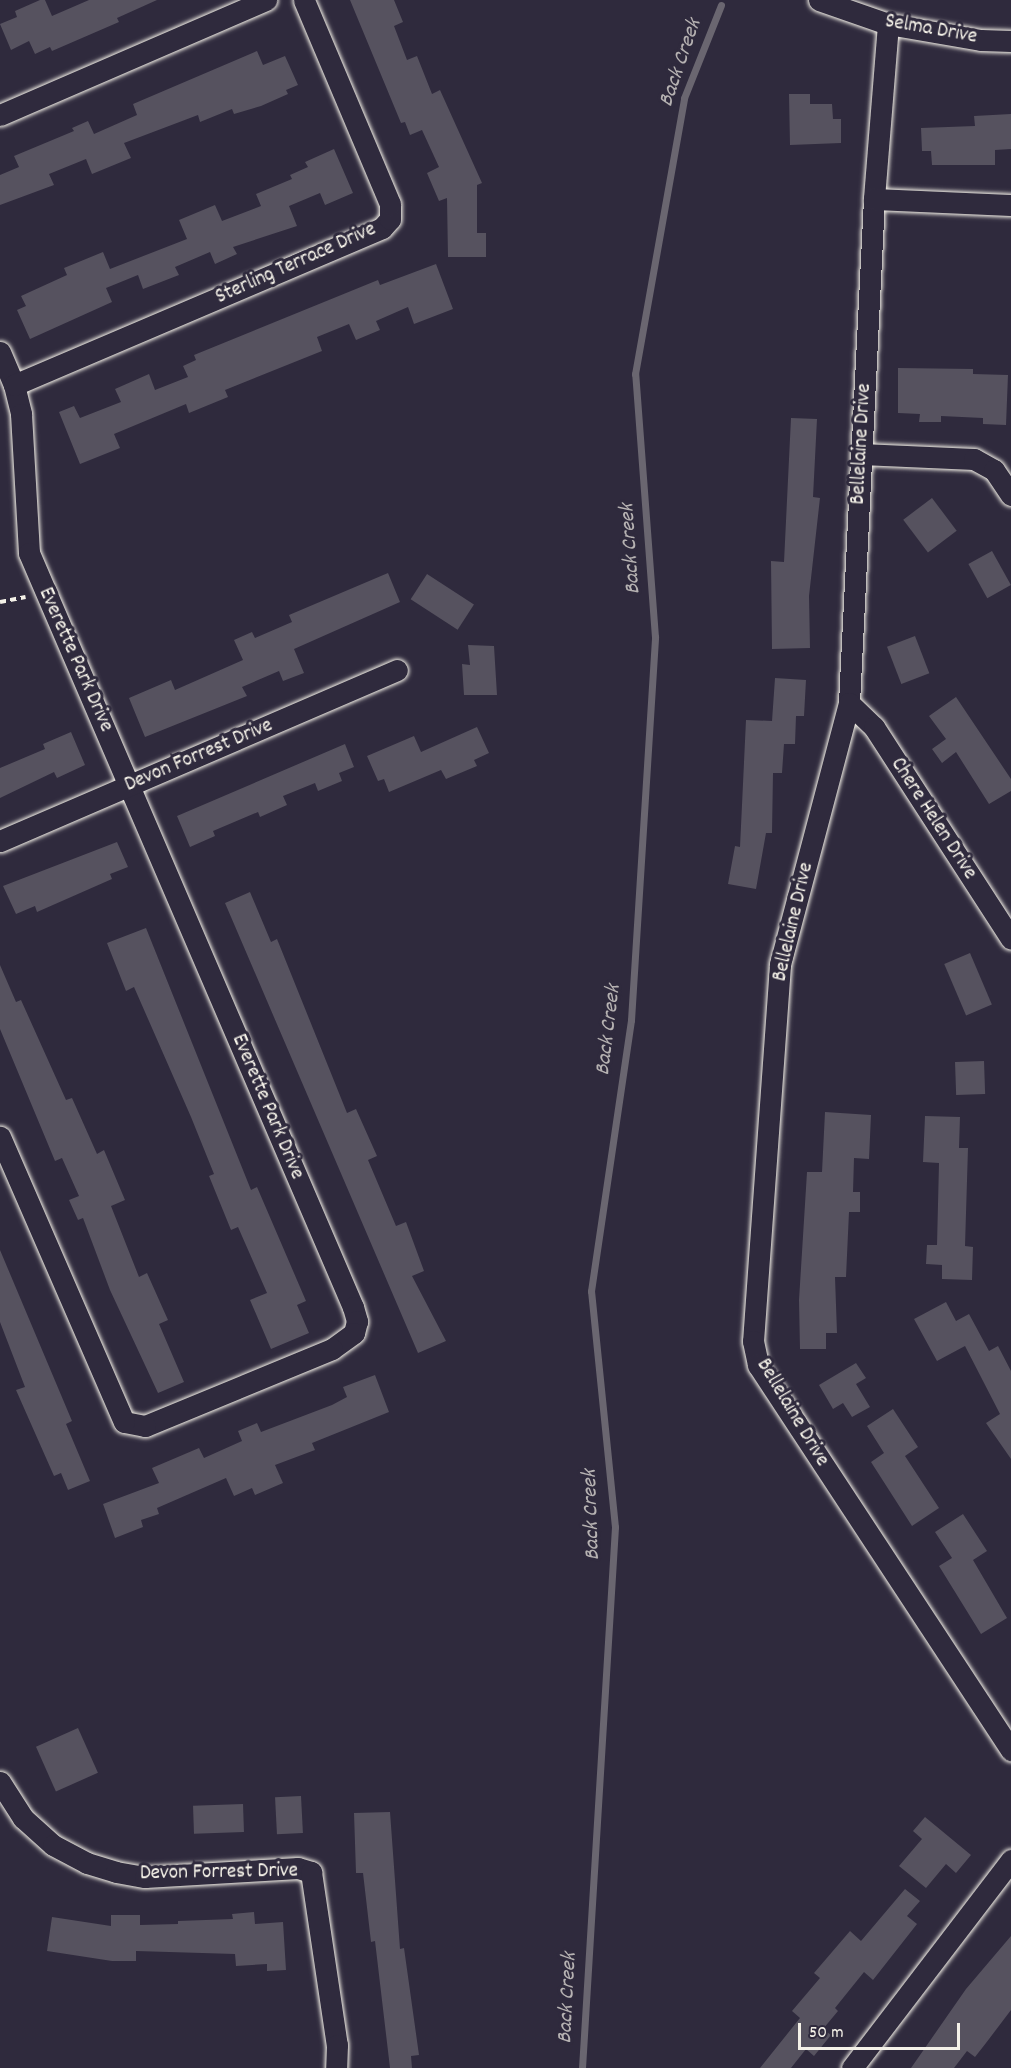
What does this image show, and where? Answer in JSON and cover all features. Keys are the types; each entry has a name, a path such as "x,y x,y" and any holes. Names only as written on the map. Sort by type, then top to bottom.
{"street":[{"path":"0,115 266,0"},
{"name":"Sterling Terrace Drive","path":"14,385 382,228 390,219 390,204 304,0"},
{"name":"Selma Drive","path":"819,0 888,24 981,40 1011,41"},
{"name":"Bellelaine Drive","path":"888,24 874,199 849,702 780,964 753,1341 758,1365 1011,1750"},
{"path":"874,199 1011,205"},
{"name":"Everette Park Drive","path":"0,352 14,385 21,414 29,553 353,1307 357,1321 354,1334 332,1349 145,1425 123,1422 0,1137"},
{"path":"861,454 974,459 994,470 1011,495"},
{"name":"Devon Forrest Drive","path":"0,841 397,670"},
{"name":"Chere Helen Drive","path":"849,702 874,727 1011,939"},
{"name":"Devon Forrest Drive","path":"0,1782 23,1818 53,1845 87,1863 116,1872 145,1877 298,1868 311,1872 337,2044 336,2068"},
{"path":"852,2068 1011,1860"}],"building":[{"path":"45,0 52,16 89,0 157,0 117,18 119,22 52,51 50,47 35,54 29,41 11,50 0,24 17,17 15,11"},
{"path":"350,0 394,0 403,22 394,26 407,60 417,56 432,94 440,90 482,183 477,185 477,233 486,233 486,257 448,257 447,198 439,201 427,173 439,167 422,130 410,135 405,122 401,123"},
{"path":"257,51 263,65 285,56 298,85 286,90 288,94 261,106 234,114 232,109 200,122 198,115 124,143 131,158 92,174 86,159 49,174 54,185 0,205 0,175 19,167 14,156 74,131 72,128 88,121 94,134 137,115 133,104"},
{"path":"789,94 810,94 810,104 832,104 833,119 841,119 841,143 790,145"},
{"path":"1011,114 1011,149 995,150 995,165 932,165 931,151 922,151 921,128 975,126 974,116"},
{"path":"334,149 353,193 325,205 320,193 289,206 297,226 233,247 237,254 215,264 210,252 175,267 179,275 143,289 138,275 106,288 112,302 30,339 17,310 26,306 21,296 67,275 64,268 103,252 110,269 187,239 179,220 215,205 222,221 261,206 256,194 292,179 290,175 308,167 305,162"},
{"path":"436,264 453,309 414,324 408,307 376,321 380,330 356,340 349,324 317,337 322,351 225,390 228,397 189,413 186,404 114,434 120,448 80,464 59,412 74,406 80,418 121,402 115,389 149,374 155,390 188,377 183,366 196,360 194,355 378,280 380,285"},
{"path":"898,368 973,369 973,374 1008,375 1006,425 983,424 983,418 941,416 941,422 919,422 920,414 898,413"},
{"path":"791,418 817,419 813,497 820,498 809,596 810,648 772,649 771,561 784,562"},
{"path":"932,498 957,531 928,552 903,520"},
{"path":"992,551 1011,585 987,598 968,564"},
{"path":"388,573 400,602 294,649 304,673 283,681 279,671 242,687 247,696 145,737 129,698 171,680 175,690 243,660 234,640 252,632 255,638 292,622 289,615"},
{"path":"427,574 474,604 458,630 411,599"},
{"path":"915,636 929,673 901,684 887,647"},
{"path":"468,645 494,646 497,695 464,695 462,664 470,665"},
{"path":"775,678 806,680 804,716 796,716 795,744 784,744 782,773 773,773 772,833 766,833 756,889 728,884 735,846 740,847 746,720 772,721"},
{"path":"956,697 1011,779 1011,791 989,804 956,752 942,763 932,749 946,739 929,716"},
{"path":"477,727 489,753 474,760 477,766 446,779 441,770 389,792 384,779 378,781 367,756 414,736 421,752"},
{"path":"71,732 85,765 57,778 54,772 0,798 0,768 45,749 43,744"},
{"path":"345,744 354,767 339,773 342,781 318,791 315,783 283,796 287,805 260,817 258,812 213,831 215,836 190,847 177,816"},
{"path":"117,842 128,867 110,874 112,879 37,912 35,906 16,914 3,886"},
{"path":"250,892 271,942 277,939 347,1113 356,1109 377,1156 368,1160 396,1226 406,1222 424,1271 412,1276 446,1341 418,1353 225,903"},
{"path":"146,928 251,1190 257,1187 306,1301 297,1305 309,1333 271,1349 250,1300 267,1293 238,1227 231,1230 209,1176 214,1174 191,1117 134,987 126,991 107,943"},
{"path":"970,953 992,1005 966,1015 944,964"},
{"path":"0,965 16,1002 21,1000 66,1100 72,1098 97,1154 104,1150 125,1200 111,1206 139,1277 147,1273 168,1320 159,1324 184,1382 158,1393 110,1290 83,1218 78,1220 69,1200 79,1196 62,1158 55,1161 0,1029"},
{"path":"984,1061 985,1094 956,1095 955,1062"},
{"path":"825,1112 871,1115 869,1159 854,1158 853,1192 860,1192 860,1212 849,1212 846,1277 835,1277 837,1333 826,1333 826,1349 800,1349 799,1300 807,1172 822,1172"},
{"path":"925,1116 960,1117 959,1148 968,1148 965,1246 973,1247 972,1280 942,1279 942,1265 926,1264 927,1245 937,1245 939,1163 923,1162"},
{"path":"0,1250 72,1421 66,1424 90,1481 68,1490 61,1473 54,1476 16,1390 25,1387 0,1322"},
{"path":"946,1302 956,1321 969,1314 989,1351 998,1346 1011,1371 1011,1459 986,1423 1000,1414 965,1346 937,1361 914,1319"},
{"path":"856,1363 866,1378 856,1384 870,1407 852,1417 843,1403 833,1409 819,1385"},
{"path":"375,1375 389,1412 312,1443 315,1450 275,1465 283,1483 255,1495 252,1488 234,1496 226,1478 157,1508 159,1514 141,1520 143,1527 115,1538 103,1504 159,1483 152,1468 199,1448 204,1458 242,1441 238,1431 257,1423 261,1432 332,1405 347,1397 343,1387"},
{"path":"893,1409 918,1447 905,1456 939,1508 912,1526 871,1462 884,1453 867,1426"},
{"path":"963,1514 987,1551 973,1560 1007,1618 981,1634 939,1566 952,1558 935,1532"},
{"path":"78,1728 98,1773 56,1791 36,1747"},
{"path":"301,1796 303,1833 277,1834 275,1797"},
{"path":"243,1804 244,1832 194,1834 193,1806"},
{"path":"390,1812 400,1949 404,1948 419,2055 411,2056 412,2068 390,2068 375,1941 371,1942 363,1873 356,1873 354,1813"},
{"path":"925,1817 971,1855 956,1873 946,1864 926,1888 899,1866 922,1839 913,1831"},
{"path":"905,1889 920,1901 907,1916 917,1924 873,1980 864,1972 835,2008 838,2011 823,2029 831,2035 814,2056 806,2049 791,2068 760,2068 800,2018 792,2011 820,1978 814,1973 850,1931 861,1941"},
{"path":"254,1912 255,1924 283,1922 286,1970 267,1971 267,1964 236,1966 235,1954 136,1951 136,1961 112,1961 47,1951 52,1917 111,1926 111,1915 140,1915 140,1925 233,1919 232,1914"},
{"path":"1011,1936 1011,2010 986,2043 975,2057 967,2051 954,2068 911,2068 966,1989"}],"waterway":[{"name":"Back Creek","path":"582,2068 615,1527 591,1291 631,1020 655,637 635,374 684,98 721,5"}]}
